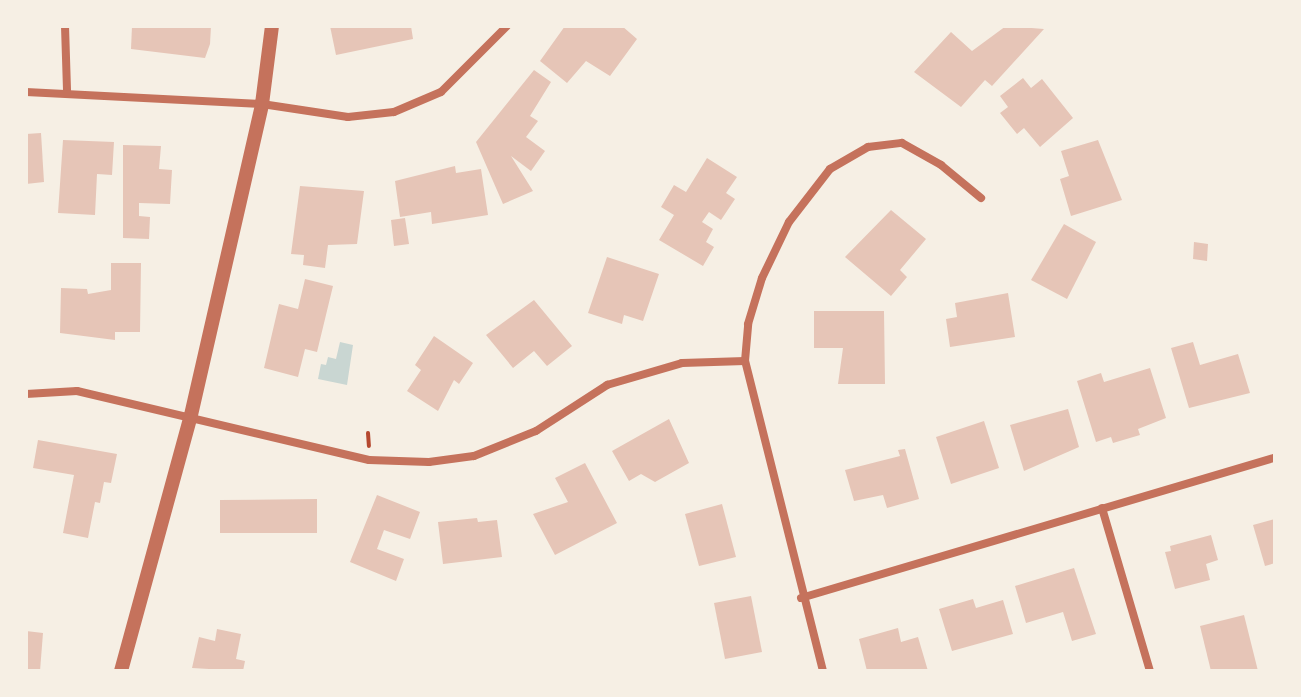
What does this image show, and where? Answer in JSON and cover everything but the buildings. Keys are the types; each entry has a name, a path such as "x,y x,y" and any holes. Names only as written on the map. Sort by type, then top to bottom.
{"street":[{"path":"65,26 67,90"},
{"path":"121,671 191,415 262,104 272,26"},
{"path":"26,92 67,90 262,104 348,117 394,112 441,92 507,26"},
{"path":"823,671 801,598 745,361 748,324 762,278 789,222 830,169 868,147 902,143 941,165 981,198"},
{"path":"26,394 77,391 191,415 369,460 429,462 474,456 536,431 607,385 682,363 745,361"},
{"path":"801,598 1275,458"},
{"path":"1102,508 1150,671"}],"shaded area":[{"path":"340,342 353,345 347,385 318,379 321,364 326,365 328,357 336,359"}]}
